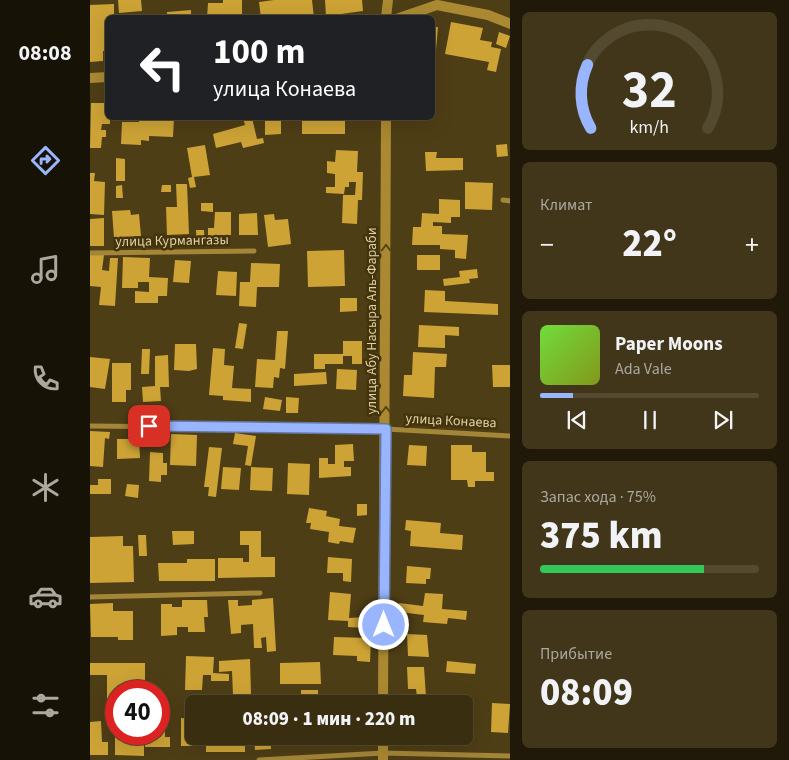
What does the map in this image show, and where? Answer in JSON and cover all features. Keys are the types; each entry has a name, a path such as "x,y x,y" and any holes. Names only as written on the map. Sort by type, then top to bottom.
{"street":[{"path":"386,15 388,0"},
{"path":"408,15 437,5 488,15 510,24"},
{"path":"90,78 105,77"},
{"name":"улица Абу Насыра Аль-Фараби","path":"383,695 386,429 386,120"},
{"path":"503,200 510,201"},
{"name":"улица Курмангазы","path":"90,253 254,251"},
{"name":"улица Конаева","path":"90,426 386,429 510,436"},
{"path":"90,597 260,592"},
{"path":"259,760 383,756 510,756"}],"building":[{"path":"118,0 141,0 142,11 119,13"},
{"path":"223,0 242,0 242,15 207,15 208,3 223,3"},
{"path":"312,0 314,15 261,15 259,2"},
{"path":"325,0 362,0 363,11 326,15"},
{"path":"114,4 114,15 105,15 105,51 103,51 103,61 90,62 90,5"},
{"path":"191,10 191,15 167,15 167,12"},
{"path":"451,22 483,28 480,40 492,42 491,47 501,49 496,72 487,70 489,62 445,54"},
{"path":"435,27 438,27 436,50"},
{"path":"499,32 510,36 506,48 496,44"},
{"path":"91,103 105,103 105,120 110,120 110,124 102,124 101,130 106,130 106,137 102,137 101,148 90,148"},
{"path":"139,120 174,120 173,137 149,136 149,141 141,140 141,145 121,144 122,122 139,122"},
{"path":"244,120 252,120 257,139 263,138 264,143 243,148 241,142 216,148 213,134 245,125"},
{"path":"265,120 281,120 281,134 265,135"},
{"path":"302,120 345,120 345,134 302,134"},
{"path":"507,144 508,156 497,157 496,145"},
{"path":"205,145 210,175 194,177 196,187 190,188 188,178 192,177 187,148"},
{"path":"336,150 358,151 357,172 363,172 362,200 358,200 357,224 342,223 343,195 355,195 356,182 349,182 349,187 345,187 344,194 326,193 326,187 335,187 335,174 327,173 327,161 335,162"},
{"path":"425,152 437,152 436,158 463,158 463,170 426,171"},
{"path":"116,158 125,159 125,181 116,181"},
{"path":"90,173 95,173 94,181 105,182 104,215 90,214"},
{"path":"465,182 493,183 492,210 465,209"},
{"path":"176,184 187,184 189,234 167,235 166,207 177,207"},
{"path":"122,185 123,198 116,198 116,186"},
{"path":"162,185 171,185 171,192 161,192"},
{"path":"439,199 460,200 460,217 451,217 451,223 433,222 433,226 442,226 442,234 468,235 466,259 455,258 455,250 440,249 440,245 412,245 413,227 421,227 422,213 439,214"},
{"path":"201,203 213,203 213,212 201,211"},
{"path":"130,210 131,215 139,214 141,236 114,238 112,211"},
{"path":"215,212 231,212 231,235 218,235 218,240 208,240 208,228 214,228"},
{"path":"257,213 258,235 239,235 239,214"},
{"path":"274,214 275,220 288,219 291,244 268,247 264,215"},
{"path":"104,218 104,246 90,246 90,219"},
{"path":"196,230 204,230 205,246 197,247"},
{"path":"344,250 345,286 308,287 307,251"},
{"path":"90,255 104,255 102,270 109,271 110,258 118,258 115,306 99,305 101,287 90,286"},
{"path":"417,255 440,255 440,270 417,270"},
{"path":"123,257 150,258 149,277 168,278 167,296 158,296 158,303 135,303 135,291 149,292 149,282 138,282 138,288 122,288"},
{"path":"175,260 191,261 189,283 173,282"},
{"path":"251,263 280,264 279,287 257,287 256,307 239,306 240,282 250,282"},
{"path":"477,269 478,278 469,279 470,283 444,286 443,279 460,277 459,271"},
{"path":"218,271 237,272 236,296 216,295"},
{"path":"425,290 445,291 445,301 498,304 498,315 424,312"},
{"path":"340,298 357,298 357,311 340,312"},
{"path":"239,323 247,324 243,349 235,348"},
{"path":"419,325 459,327 459,336 445,335 445,348 418,347"},
{"path":"277,331 288,331 285,369 280,368 279,378 274,377 273,388 255,387 257,359 275,360"},
{"path":"343,341 362,341 362,364 352,364 352,356 343,356 343,364 325,364 325,369 314,369 314,354 343,354"},
{"path":"175,344 196,344 197,369 189,371 174,370"},
{"path":"213,348 225,349 224,365 234,366 232,388 251,389 251,402 223,400 223,396 209,395"},
{"path":"142,349 150,349 149,374 141,374"},
{"path":"413,352 447,354 446,367 435,367 434,398 403,396 404,375 412,375"},
{"path":"168,355 169,387 160,387 161,401 143,402 142,387 155,386 155,356"},
{"path":"90,357 110,359 105,389 90,387"},
{"path":"112,363 131,363 131,390 126,390 126,402 112,402"},
{"path":"492,365 510,365 510,387 493,387"},
{"path":"337,369 357,370 356,390 336,389"},
{"path":"326,372 327,384 294,386 294,374"},
{"path":"265,397 282,400 280,411 263,409"},
{"path":"286,397 299,398 298,413 286,413"},
{"path":"90,431 110,432 109,439 105,438 103,467 90,466"},
{"path":"235,433 256,436 251,466 245,465 248,446 233,444"},
{"path":"171,434 197,435 196,466 170,465"},
{"path":"117,439 139,439 140,458 117,459"},
{"path":"353,444 354,461 344,461 344,467 351,467 351,476 319,478 319,458 328,458 328,464 335,464 335,445"},
{"path":"409,445 427,446 426,466 407,465"},
{"path":"451,445 472,445 472,452 486,452 486,472 494,472 494,481 475,481 475,487 468,487 467,480 451,480"},
{"path":"209,447 222,448 216,497 208,496 209,487 204,487"},
{"path":"150,452 163,453 163,463 167,463 167,475 161,475 161,482 149,481"},
{"path":"288,463 310,464 309,495 287,494"},
{"path":"223,467 241,468 239,490 221,489"},
{"path":"251,467 273,468 272,491 250,490"},
{"path":"98,479 111,479 111,494 90,494 90,485 98,485"},
{"path":"127,484 139,485 138,498 125,496"},
{"path":"357,504 367,504 367,515 357,516"},
{"path":"309,508 327,511 326,516 340,519 339,526 356,528 353,543 340,541 339,544 328,542 329,532 310,529 311,523 306,523"},
{"path":"406,520 441,523 440,533 463,535 462,550 410,546 411,531 405,530"},
{"path":"172,531 194,531 194,544 173,545"},
{"path":"240,531 261,531 261,557 275,557 275,577 218,578 218,558 243,558 243,562 249,562 249,545 240,545"},
{"path":"138,535 146,535 147,556 139,556"},
{"path":"123,536 123,546 133,546 134,582 90,583 90,537"},
{"path":"328,557 352,559 351,582 343,581 343,573 327,573"},
{"path":"187,559 215,559 215,581 159,581 158,563 187,563"},
{"path":"407,566 431,568 430,579 426,579 426,584 406,583"},
{"path":"330,592 351,594 349,618 364,617 364,628 348,627 348,621 328,620"},
{"path":"425,593 443,594 442,609 467,611 466,620 448,618 447,624 423,622 424,615 399,612 399,603 423,606"},
{"path":"273,598 276,651 267,652 266,637 261,638 262,648 254,648 253,624 241,625 241,633 231,634 228,600 238,600 238,606 252,605 252,600"},
{"path":"182,600 207,600 208,617 204,617 205,632 188,632 188,627 177,627 177,635 161,636 161,604 172,604 172,607 182,607"},
{"path":"113,603 113,611 133,611 133,640 118,640 118,637 91,637 90,604"},
{"path":"407,634 427,635 429,657 408,656"},
{"path":"334,637 371,638 370,662 357,661 357,656 333,655"},
{"path":"186,656 214,657 213,673 229,674 229,681 211,681 211,675 203,675 202,690 185,690"},
{"path":"250,659 251,694 233,695 232,671 219,672 219,661"},
{"path":"447,661 476,664 475,674 446,672"},
{"path":"320,662 321,684 280,684 280,663"},
{"path":"90,663 145,663 145,680 107,680 107,675 90,675"},
{"path":"407,667 424,667 426,695 417,695 416,689 408,689"},
{"path":"301,690 318,690 318,695 301,695"},
{"path":"492,703 510,704 508,733 491,732"},
{"path":"181,718 185,718 185,745 201,746 181,746"},
{"path":"101,721 102,742 108,745 108,755 90,755 90,722"},
{"path":"115,745 144,745 144,756 115,755"},
{"path":"145,745 170,745 170,747 145,747"},
{"path":"206,745 245,745 245,752 206,752"},
{"path":"255,745 271,745 271,749 255,750"}],"route":[{"path":"149,426 386,429 384,625"}]}
